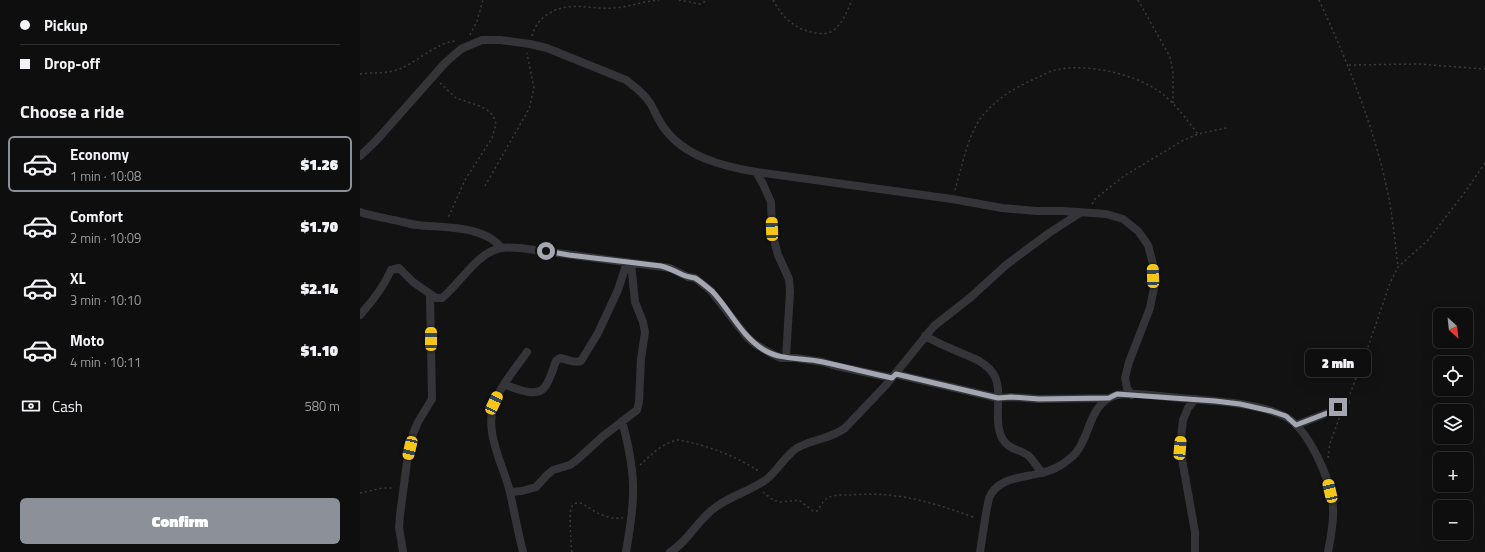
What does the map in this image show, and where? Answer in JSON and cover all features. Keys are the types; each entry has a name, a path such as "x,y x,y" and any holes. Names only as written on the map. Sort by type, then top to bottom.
{"street":[{"path":"360,156 375,142 462,46 482,40 527,43 547,48 626,80 646,96 664,129 680,144 694,154 731,167 756,172 952,199 1002,208 1106,214 1124,219 1138,231 1148,245 1153,264 1154,288 1150,308 1129,362 1125,378 1127,388 1132,395"},
{"path":"756,172 771,202 772,229 775,244 778,256 789,279 790,291 786,358"},
{"path":"360,212 407,224 458,228 490,237 501,248"},
{"path":"670,552 683,542 705,515 723,502 755,487 768,478 796,449 845,428 894,376 934,326 971,297 1006,265 1082,213"},
{"path":"360,315 377,296 386,282 391,270 399,268 407,278 436,298 442,298 479,260 491,252 501,248 520,248 670,268 688,277 695,278 711,291 747,337 755,344 774,355 786,358 823,362 836,366 894,376 998,398 1109,398"},
{"path":"504,384 531,392 540,391 544,388 556,361 560,358 574,362 581,360 598,333 629,262"},
{"path":"510,492 522,491 536,487 553,470 570,465 637,410 639,402 640,368 645,332 643,322 635,302 629,262"},
{"path":"403,552 399,527 402,488 413,434 418,422 432,399 430,294"},
{"path":"925,336 983,364 992,373 996,380 998,398 997,418 1002,438 1007,445 1013,449 1028,455 1043,473"},
{"path":"523,552 510,492 496,447 491,415 494,403 504,384 527,352"},
{"path":"980,552 989,498 998,485 1010,480 1043,473 1062,464 1076,454 1100,404 1117,394 1221,402 1271,411 1286,416 1296,425 1308,440 1326,476 1333,506 1333,524 1328,552"},
{"path":"1195,399 1188,408 1183,420 1180,448 1194,532 1195,552"},
{"path":"1296,425 1330,412 1346,402"},
{"path":"622,421 629,450 633,495 626,552"}],"path":[{"path":"360,74 378,74 397,70 444,43 454,41 462,46 474,28 483,0"},
{"path":"485,186 529,109 534,88 527,43 542,18 556,9 566,6 600,9 659,0"},
{"path":"679,0 700,4 708,0"},
{"path":"772,0 783,15 799,29 824,34 832,31 839,24 852,0"},
{"path":"1138,0 1170,57 1173,73 1173,103"},
{"path":"1319,0 1348,65 1372,133 1389,196 1398,267"},
{"path":"1348,65 1419,64 1485,69"},
{"path":"952,199 974,131 983,115 1001,98 1023,83 1055,70 1079,68 1114,72 1144,83 1157,90 1173,103 1198,134"},
{"path":"434,76 444,88 456,98 482,107 490,112 496,124 492,138 468,175 449,214 446,228"},
{"path":"1082,213 1095,199 1124,176 1149,160 1198,134 1226,128"},
{"path":"1346,402 1368,346 1390,283 1398,267 1428,240 1485,163"},
{"path":"1326,476 1330,443 1340,416"},
{"path":"632,472 661,447 678,440 728,454 749,464 768,478"},
{"path":"755,487 774,500 780,502 799,500 813,511 817,511 826,499 834,496 865,493 898,495 928,502 985,521"},
{"path":"360,493 383,488 402,488"},
{"path":"572,552 570,511 578,502 605,516 615,518 631,517"}],"route":[{"path":"546,251 661,266 676,270 688,277 695,278 711,291 721,302 747,337 765,351 781,358 796,358 823,362 892,378 896,374 915,380 998,398 1109,398 1117,394 1215,401 1271,411 1286,416 1296,425 1330,412 1338,407"}]}
